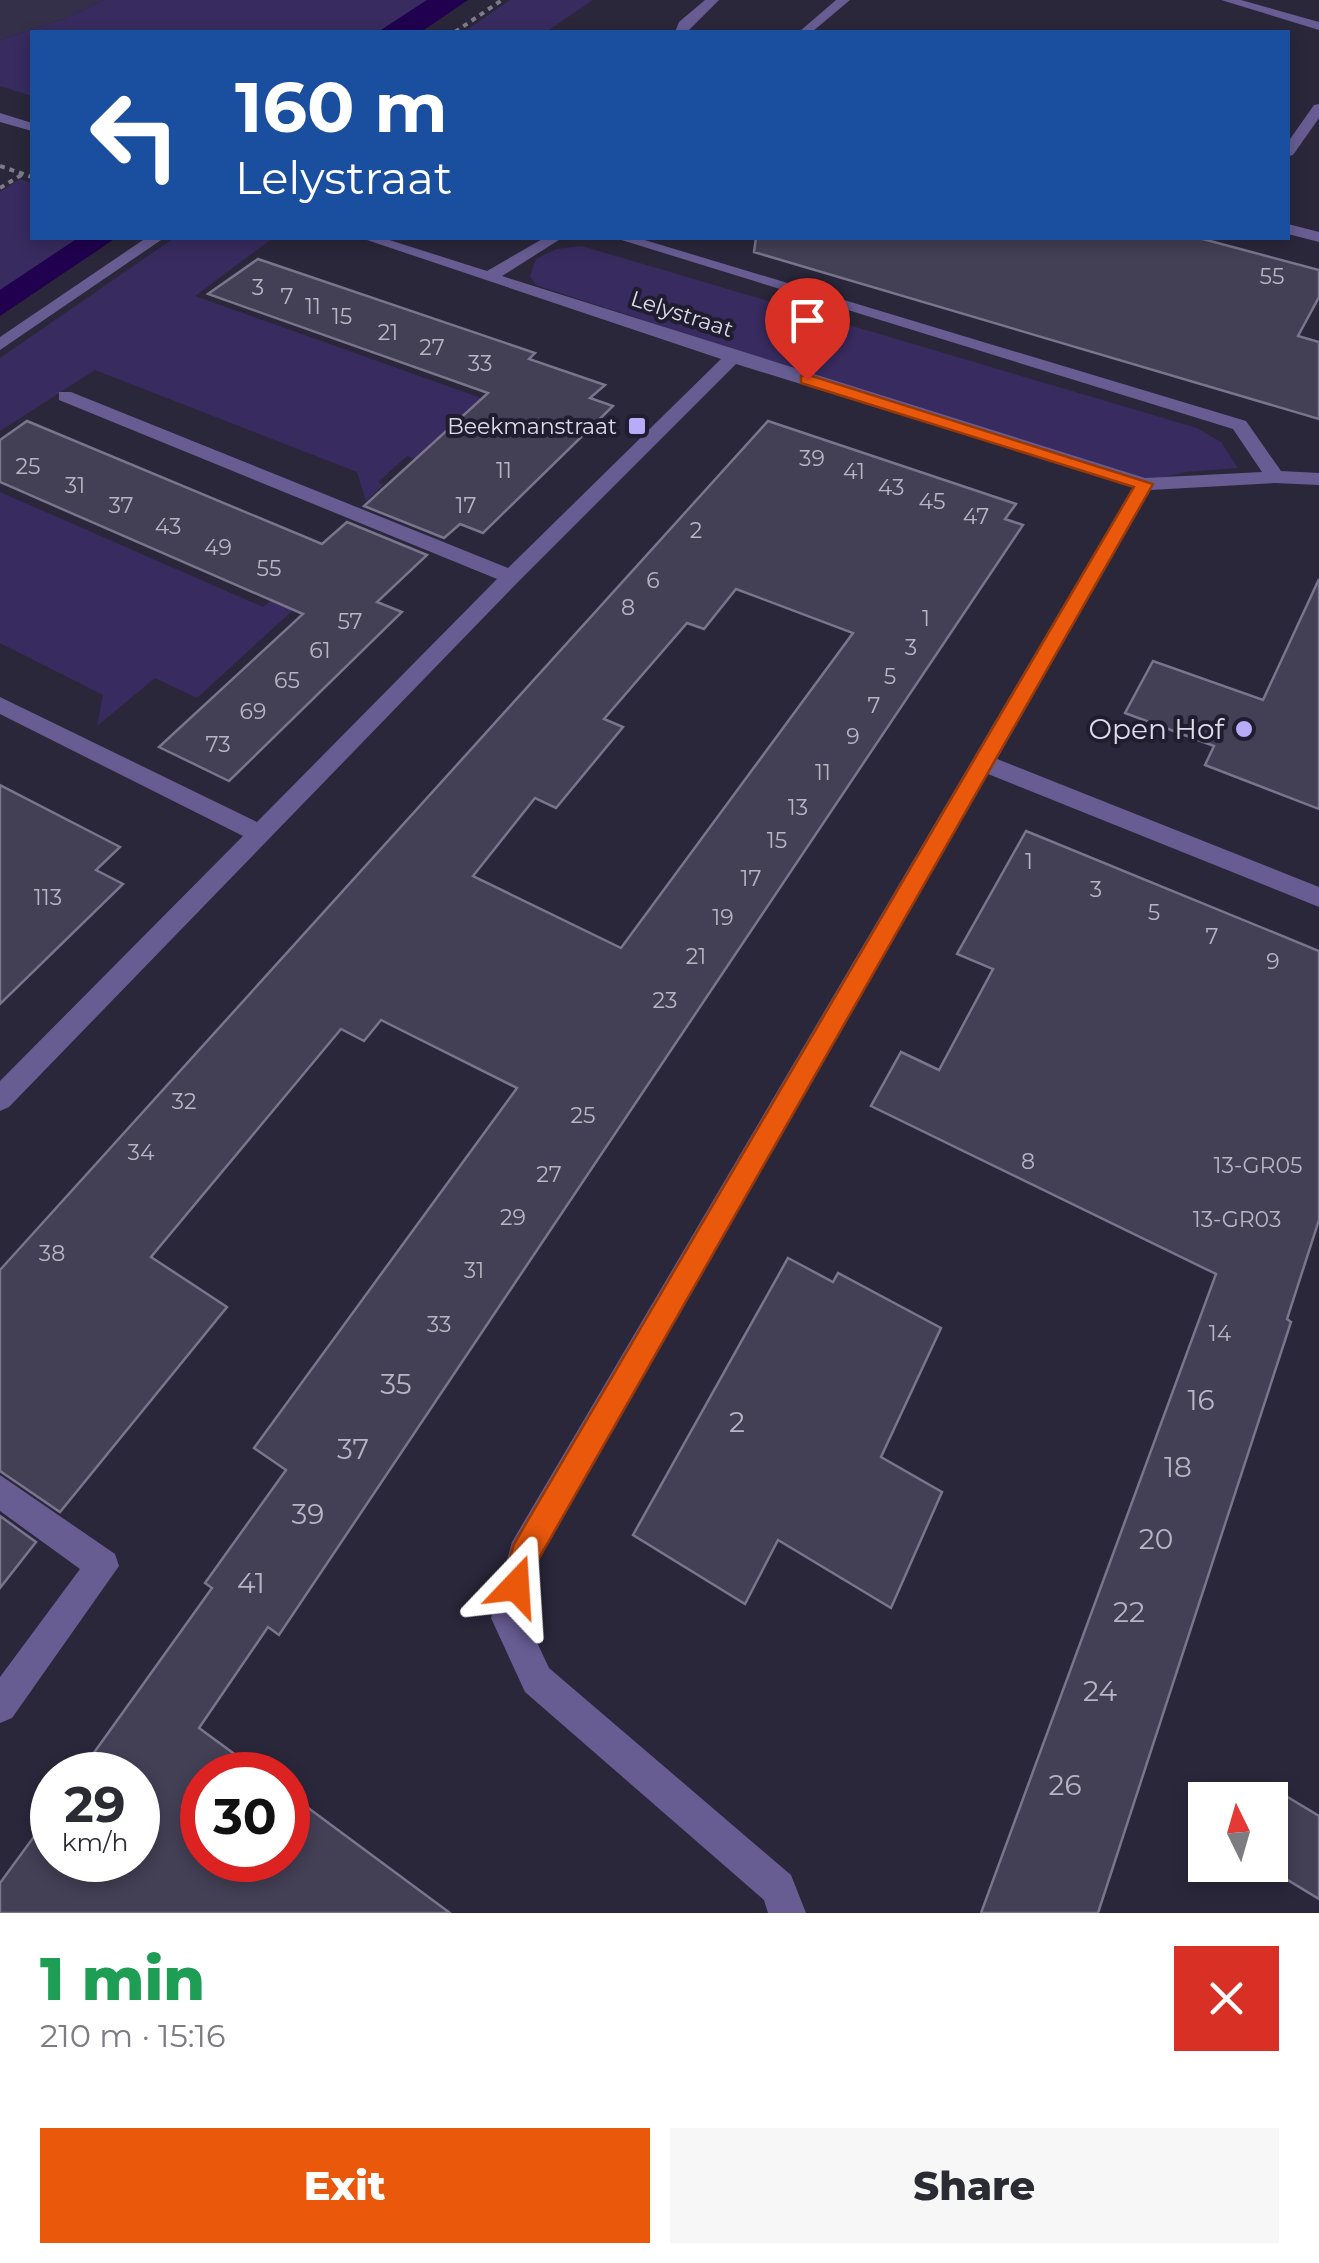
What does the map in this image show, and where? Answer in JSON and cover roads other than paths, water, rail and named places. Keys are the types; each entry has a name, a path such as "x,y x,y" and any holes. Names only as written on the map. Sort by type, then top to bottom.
{"street":[{"path":"682,30 684,24 713,0"},
{"path":"807,30 844,0"},
{"path":"1227,0 1319,26"},
{"path":"1290,149 1319,108"},
{"path":"0,117 30,127"},
{"path":"1290,230 1319,237"},
{"path":"0,345 153,240"},
{"name":"Lelystraat","path":"375,240 733,357 1144,484 1176,486 1274,475 1319,479"},
{"path":"487,278 551,240"},
{"path":"630,240 1240,425 1274,475"},
{"path":"0,1100 511,577 733,357"},
{"path":"65,396 511,577"},
{"path":"787,1913 778,1888 537,1680 508,1618 524,1554 1144,484"},
{"path":"0,705 260,834"},
{"path":"982,762 1319,897"},
{"path":"0,1490 103,1566 0,1706"}],"place":[{"name":"Beekmanstraat","path":"637,426"},
{"name":"Open Hof","path":"1244,729"}]}
